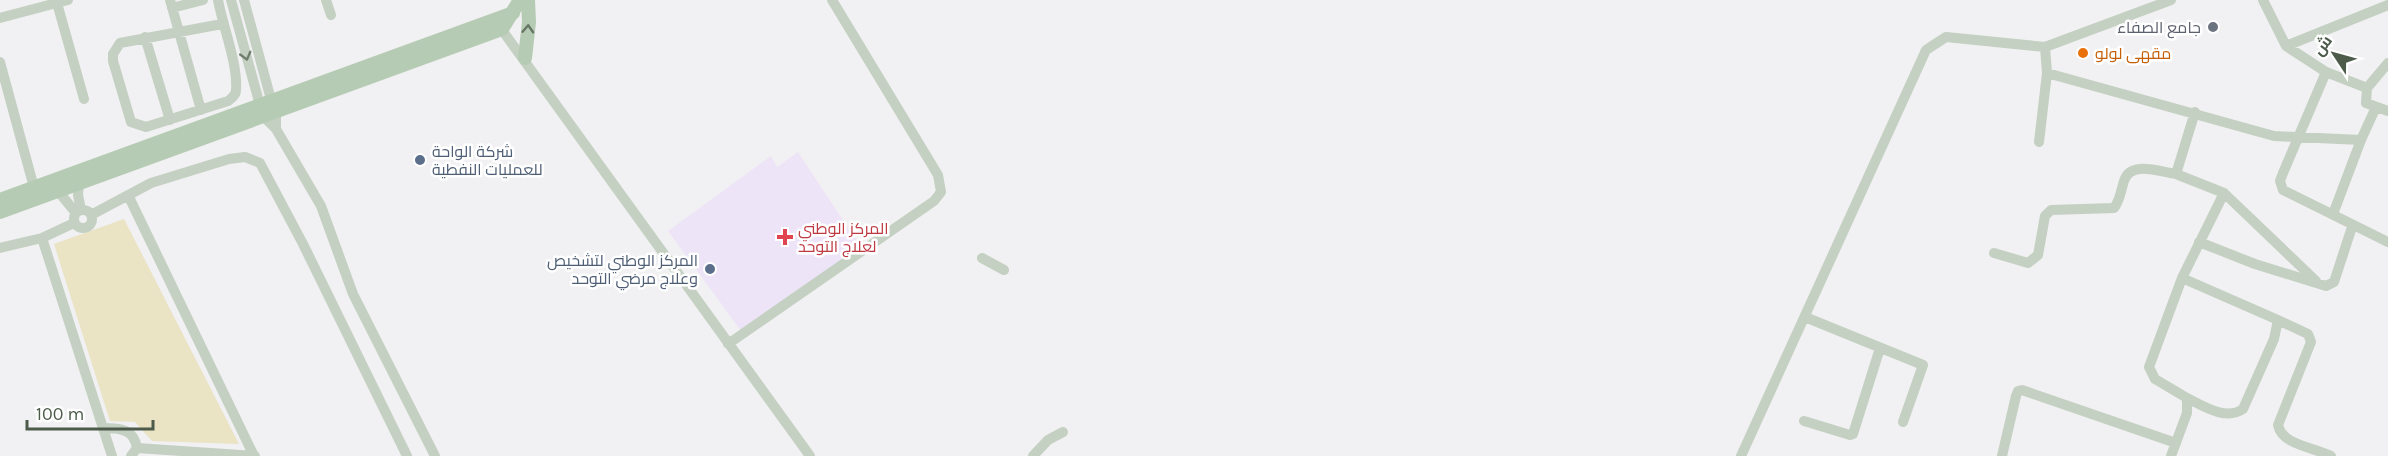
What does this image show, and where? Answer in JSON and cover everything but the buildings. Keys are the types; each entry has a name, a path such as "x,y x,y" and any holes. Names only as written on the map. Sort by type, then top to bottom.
{"main road":[{"path":"0,212 35,194 499,25 513,13 520,0"},
{"path":"525,58 529,28 528,0"},
{"path":"0,200 58,191 79,184 267,109"}],"street":[{"path":"201,110 171,4 203,0"},
{"path":"218,0 235,74 236,91 228,101 170,120 141,127 129,117 113,54 120,43 222,24"},
{"path":"231,0 267,109 276,129 321,206 353,294 435,456"},
{"path":"244,0 267,109"},
{"path":"326,0 331,15"},
{"path":"1741,456 1926,50 1946,37 2045,48 2171,0"},
{"path":"2263,0 2286,46 2326,72 2367,88"},
{"path":"0,18 63,1 84,99"},
{"path":"728,344 933,201 940,192 938,175 835,1"},
{"path":"2286,46 2388,5"},
{"path":"499,25 810,456"},
{"path":"146,37 170,120"},
{"path":"2039,142 2047,73 2045,48"},
{"path":"0,62 3,84 35,194"},
{"path":"2388,63 2367,88 2366,103 2388,111"},
{"path":"2326,72 2280,181 2283,190 2333,214 2352,227 2388,242"},
{"path":"2047,73 2195,112 2274,136 2361,140"},
{"path":"2333,214 2376,107"},
{"path":"2175,174 2195,112"},
{"path":"0,248 42,238 81,215 164,179 237,157 253,159 260,163 298,234 407,456"},
{"path":"1994,253 2028,263 2038,255 2045,216 2051,210 2114,208 2126,176 2133,170 2141,168 2175,174 2224,193 2316,281"},
{"path":"79,184 81,215"},
{"path":"58,191 81,215"},
{"path":"2224,193 2182,278 2150,367 2154,379 2187,398 2219,412 2232,414 2243,410 2274,339 2278,320"},
{"path":"103,428 120,428 129,432 136,442 134,452 255,456 128,195"},
{"path":"2199,242 2286,275 2316,281 2326,286 2334,282 2352,227"},
{"path":"42,238 112,456"},
{"path":"982,258 1004,270"},
{"path":"2182,278 2308,334 2312,342 2277,424 2279,434 2286,440 2314,447 2331,456"},
{"path":"1805,317 1923,365 1903,423"},
{"path":"1804,422 1853,434 1880,348"},
{"path":"2002,456 2016,396 2018,391 2022,390 2176,443"},
{"path":"2170,456 2187,413 2187,398"},
{"path":"1033,456 1048,440 1064,432"}],"shaded area":[{"path":"798,152 860,246 744,335 668,231 771,156 777,167"},
{"path":"124,219 239,444 152,441 135,422 110,421 54,244"}],"place":[{"name":"جامع الصفاء","path":"2213,27"},
{"name":"مقهى لولو","path":"2083,53"},
{"name":"شركة الواحة للعمليات النفطية","path":"420,160"},
{"name":"المركز الوطني لعلاج التوحد","path":"785,237"},
{"name":"المركز الوطني لتشخيص وعلاج مرضي التوحد","path":"710,269"}]}
